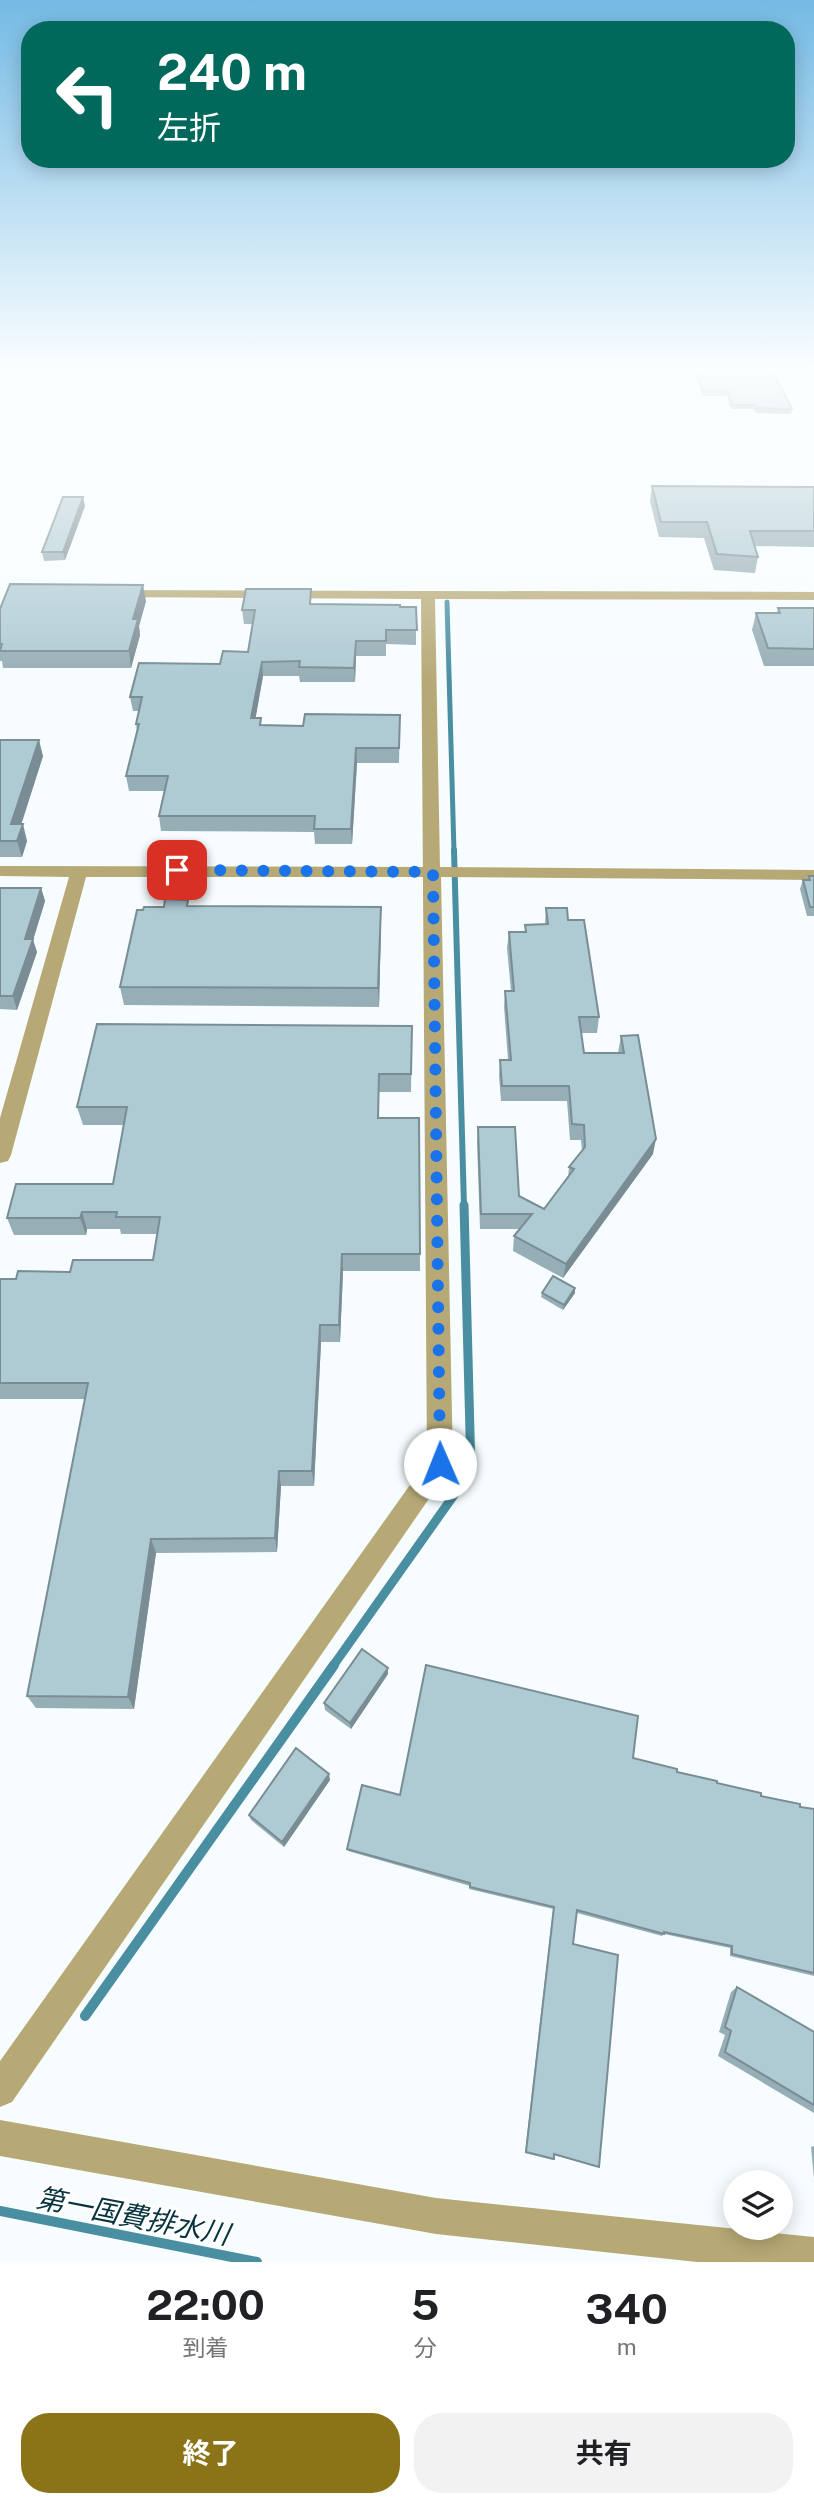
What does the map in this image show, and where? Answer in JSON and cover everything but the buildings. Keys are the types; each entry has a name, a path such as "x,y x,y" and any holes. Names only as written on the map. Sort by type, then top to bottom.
{"street":[{"path":"109,594 814,596"},
{"path":"0,2091 440,1464 447,872 428,595"},
{"path":"0,871 814,875"},
{"path":"0,1155 79,871"},
{"path":"0,2138 436,2216 814,2256"}],"waterway":[{"path":"447,602 454,852"},
{"path":"454,850 464,1206"},
{"path":"333,1666 471,1471 464,1205"},
{"path":"85,2016 334,1665"},
{"name":"第一国費排水川","path":"0,2211 257,2262"}],"route":[{"path":"177,870 433,872 440,1464"}]}
